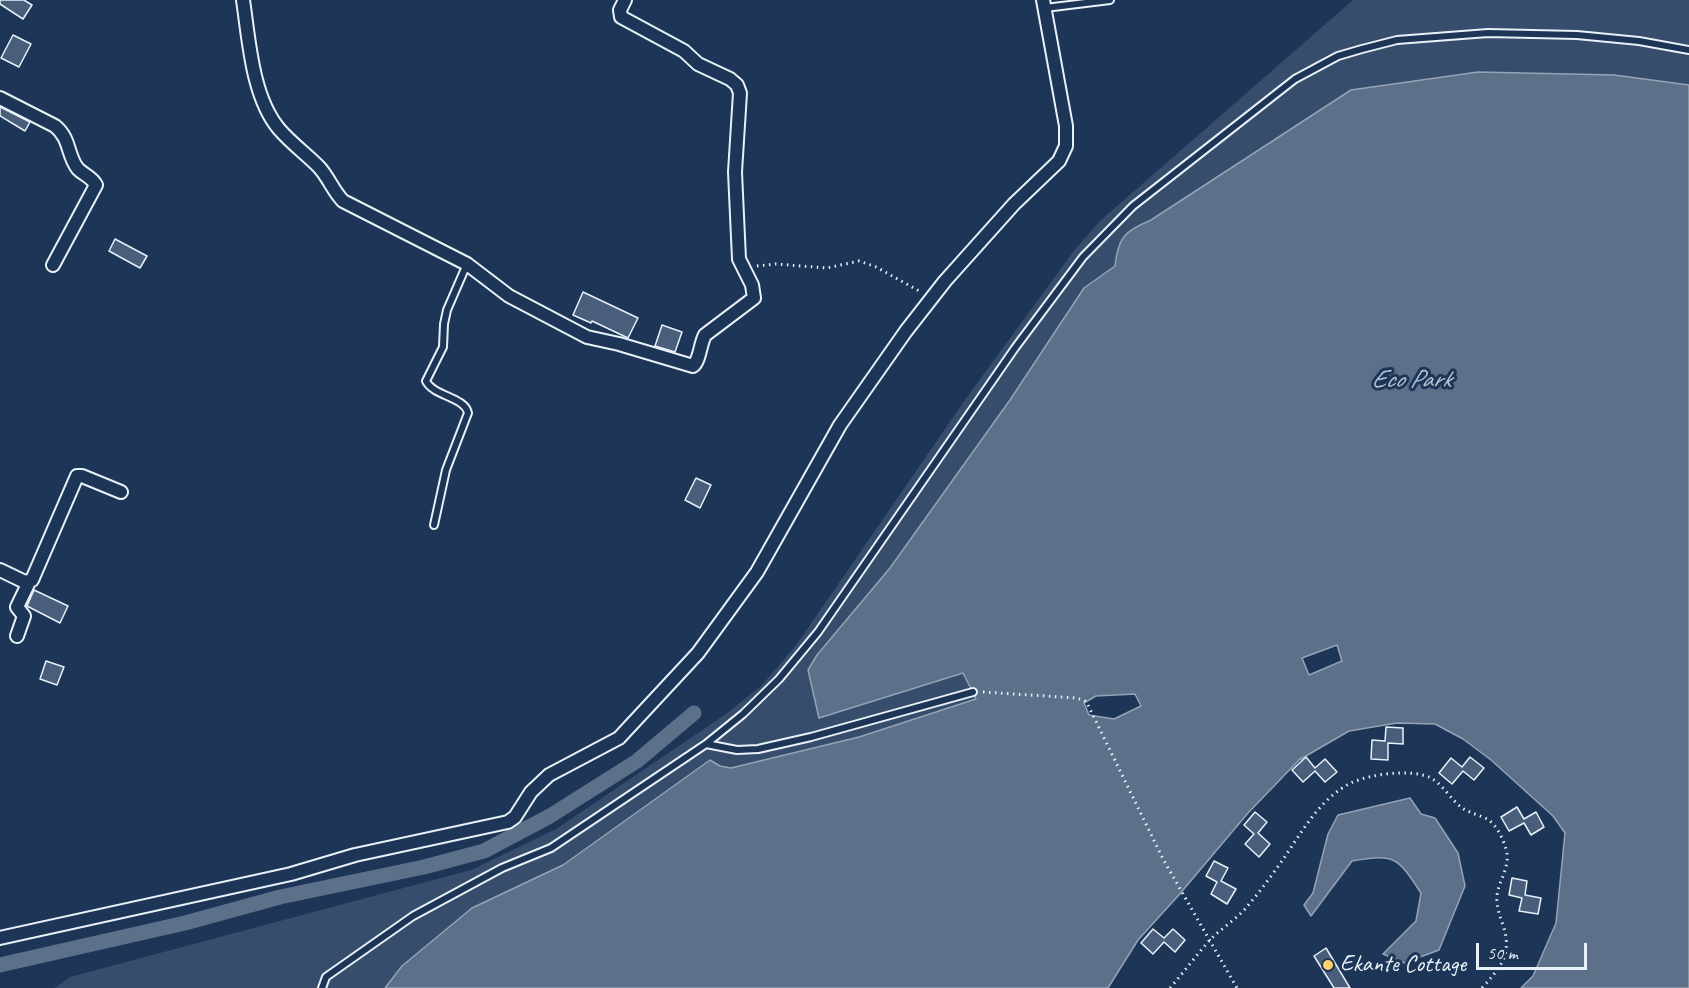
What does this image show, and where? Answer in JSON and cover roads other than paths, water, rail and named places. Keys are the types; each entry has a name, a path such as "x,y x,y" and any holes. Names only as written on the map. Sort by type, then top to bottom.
{"street":[{"path":"243,0 253,70 261,95 277,127 320,168 336,195 343,201 467,264 509,296 587,337 693,366 697,362 701,342 705,335 754,298 752,285 739,259 735,172 740,93 737,85 698,64 684,51 621,17 620,10 625,0"},
{"path":"0,938 291,874 355,855 508,822 515,817 531,792 549,775 619,738 698,653 758,572 840,425 906,331 1014,204 1059,161 1066,146 1066,126 1044,4"},
{"path":"0,98 55,126 62,132 78,168 95,181 96,185 53,265"},
{"path":"17,636 24,616 17,607 32,580 77,476 121,492"},
{"path":"0,570 29,582"}],"lane":[{"path":"1044,4 1110,0"},
{"path":"322,988 326,977 413,916 502,868 551,848 706,744 743,714 779,679 818,632 1015,348 1083,257 1133,206 1295,79 1338,56 1397,40 1488,33 1530,33 1618,39 1689,50"},
{"path":"434,525 446,470 468,413 464,406 430,387 426,381 443,346 447,310 467,264"},
{"path":"706,744 737,750 758,749 811,737 973,692"}],"water":[{"name":"Eco Park","path":"1478,72 1614,75 1689,85 1689,988 1521,988 1533,976 1556,923 1565,833 1553,816 1491,760 1463,739 1435,724 1397,723 1349,731 1299,760 1248,813 1138,940 1108,988 385,988 402,966 472,908 563,865 710,760 720,766 731,768 859,737 976,699 963,673 819,718 808,670 817,655 890,568 1010,400 1084,288 1115,266 1118,248 1124,236 1351,90","holes":["1337,645 1342,661 1309,675 1302,658","1135,694 1141,706 1114,719 1089,715 1084,703 1096,696"]},
{"path":"1410,798 1421,814 1435,818 1458,853 1465,886 1439,950 1404,963 1383,954 1416,921 1421,893 1406,871 1394,861 1378,858 1352,861 1311,916 1304,905 1313,893 1328,834 1338,815"}],"waterway":[{"path":"0,965 185,923 280,897 424,867 484,851 550,816 637,761 694,713"}],"place":[{"name":"Ekante Cottage","path":"1328,965"}]}
